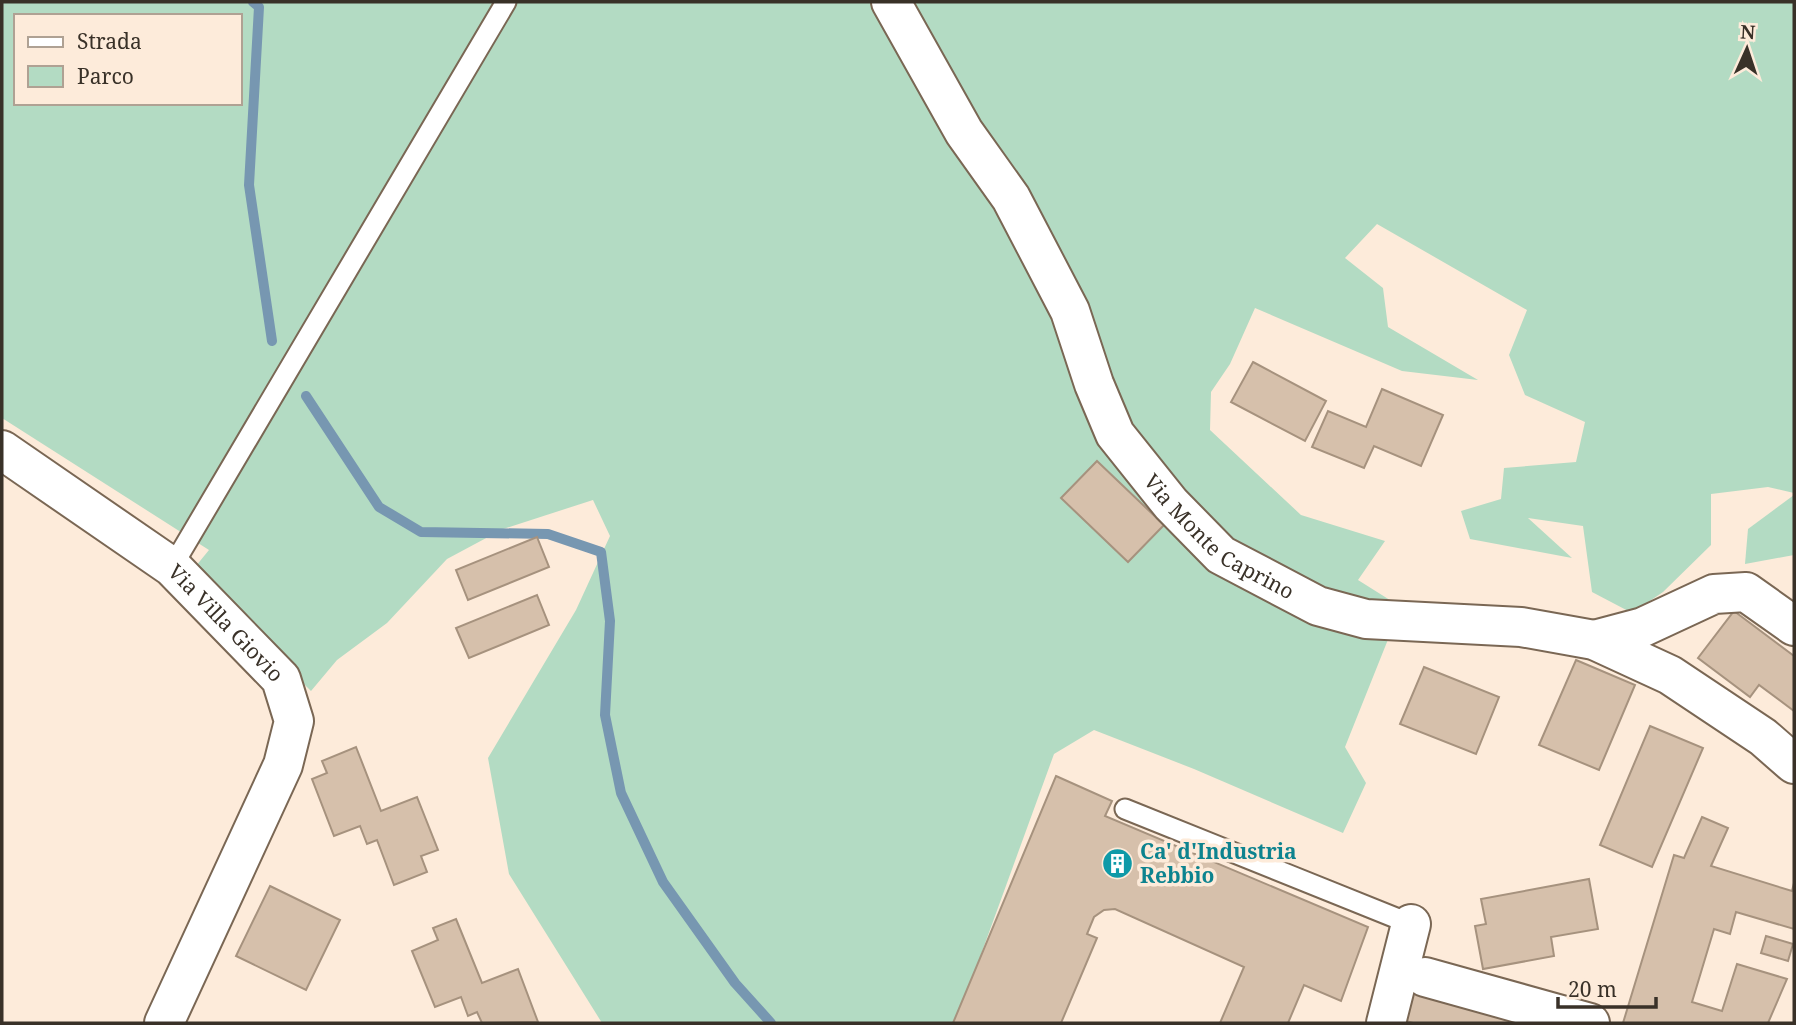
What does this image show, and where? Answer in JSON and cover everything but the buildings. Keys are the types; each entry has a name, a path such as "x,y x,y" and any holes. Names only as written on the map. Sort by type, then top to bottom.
{"street":[{"name":"Via Monte Caprino","path":"891,2 964,132 1011,198 1070,311 1094,384 1115,435 1171,504 1221,555 1318,606 1366,619 1521,627 1594,640 1670,675 1763,737 1794,764"},
{"name":"Via Villa Giovio","path":"2,450 172,567 281,679 295,722 283,765 164,1023"},
{"path":"1594,640 1643,627 1714,594 1746,592 1794,626"},
{"path":"1386,1023 1411,924"},
{"path":"1424,977 1590,1023"}],"lane":[{"path":"172,567 506,2"},
{"path":"1125,809 1411,924"}],"green space":[{"path":"2,2 1794,2 1794,493 1768,487 1711,494 1711,545 1663,592 1632,613 1592,592 1583,526 1528,518 1572,558 1470,539 1461,511 1501,499 1504,468 1576,462 1585,422 1525,395 1509,355 1527,310 1377,224 1345,258 1383,288 1388,327 1478,380 1402,371 1255,308 1230,364 1211,392 1210,430 1301,515 1385,541 1358,580 1401,607 1345,747 1366,783 1343,833 1194,769 1094,730 1054,754 956,1023 602,1023 509,874 488,758 576,610 610,536 593,500 503,529 447,559 387,623 337,660 311,691 191,572 209,550 2,418"},
{"path":"1794,495 1794,555 1745,564 1748,529"}],"waterway":[{"path":"253,2 259,7 249,185 272,341"},
{"path":"306,396 379,507 421,532 548,534 601,552 610,621 605,715 621,793 663,882 735,983 771,1023"}],"place":[{"name":"Ca' d'Industria Rebbio","path":"1117,863"}]}
